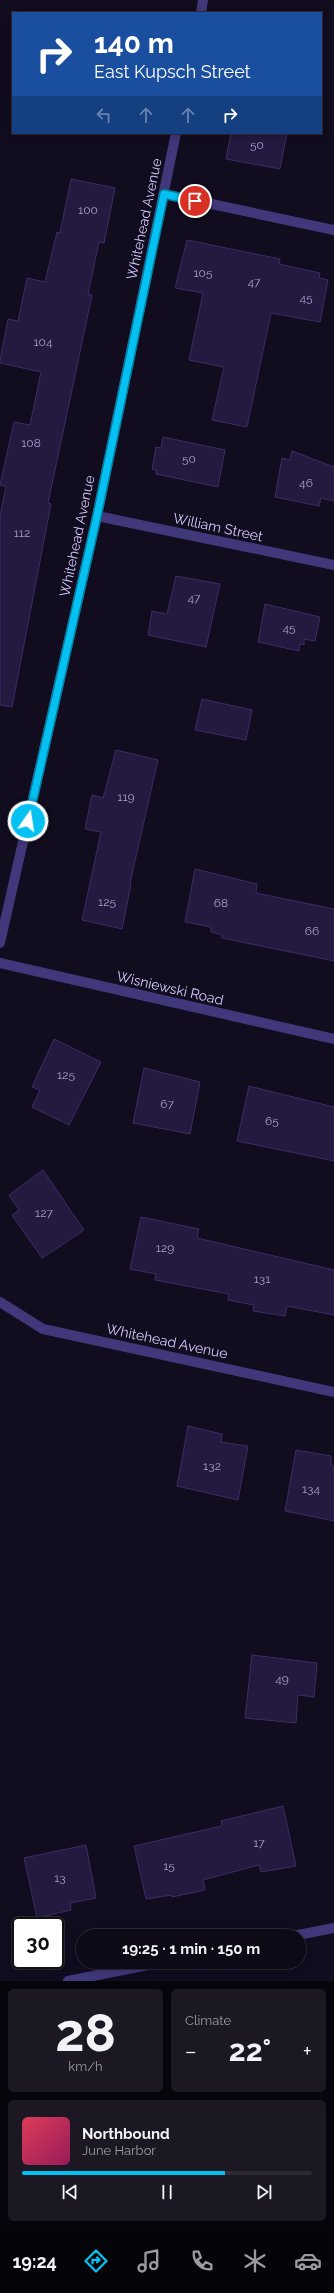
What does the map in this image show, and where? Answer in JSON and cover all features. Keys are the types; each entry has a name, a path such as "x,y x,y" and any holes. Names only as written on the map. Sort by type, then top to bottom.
{"street":[{"path":"201,12 203,0"},
{"name":"Whitehead Avenue","path":"0,943 97,516 176,134"},
{"path":"164,194 334,230"},
{"name":"William Street","path":"97,516 334,565"},
{"name":"Wisniewski Road","path":"0,963 334,1039"},
{"name":"Whitehead Avenue","path":"0,1302 43,1329 334,1392"},
{"path":"306,1933 334,1928"},
{"path":"68,1981 128,1969"}],"building":[{"path":"231,134 287,134 280,169 226,159"},
{"path":"71,179 115,188 104,243 99,242 88,294 92,295 48,503 51,504 12,707 0,705 0,516 6,486 0,485 14,422 30,425 41,372 0,363 0,360 8,319 18,321 27,278 45,282 57,232 60,233"},
{"path":"187,240 280,259 279,264 320,273 319,278 328,280 320,322 271,313 247,427 212,420 224,367 189,360 203,293 175,288"},
{"path":"163,437 225,450 218,487 156,474 156,470 152,469 156,447 161,448"},
{"path":"292,451 334,467 334,501 321,498 319,506 275,497 282,458 290,460"},
{"path":"176,576 220,584 206,647 148,635 152,611 167,614"},
{"path":"265,604 320,617 315,641 304,639 304,645 300,644 299,651 258,642"},
{"path":"202,699 252,710 246,740 195,730"},
{"path":"116,750 158,760 130,883 122,929 82,920 101,832 85,829 92,795 103,798"},
{"path":"195,869 257,884 256,893 334,909 334,961 222,938 222,935 211,932 211,927 185,922"},
{"path":"54,1039 101,1062 69,1125 32,1107 40,1090 32,1087"},
{"path":"144,1068 200,1082 190,1134 133,1123"},
{"path":"249,1086 334,1107 334,1161 237,1141"},
{"path":"43,1170 84,1230 42,1258 12,1215 19,1210 9,1195"},
{"path":"141,1217 199,1229 197,1238 334,1270 334,1315 287,1306 285,1316 253,1311 254,1305 228,1300 229,1294 155,1280 156,1274 130,1269"},
{"path":"188,1426 222,1434 221,1442 248,1446 238,1500 177,1486"},
{"path":"296,1450 331,1456 331,1465 334,1466 334,1521 285,1511"},
{"path":"252,1655 317,1663 314,1697 298,1695 296,1723 245,1718"},
{"path":"283,1806 296,1866 261,1872 259,1865 203,1880 205,1890 172,1897 172,1895 146,1899 134,1846 222,1826 221,1821"},
{"path":"86,1845 96,1898 70,1903 71,1910 37,1917 24,1858"}],"route":[{"path":"28,821 97,516 164,194 195,201"}]}
